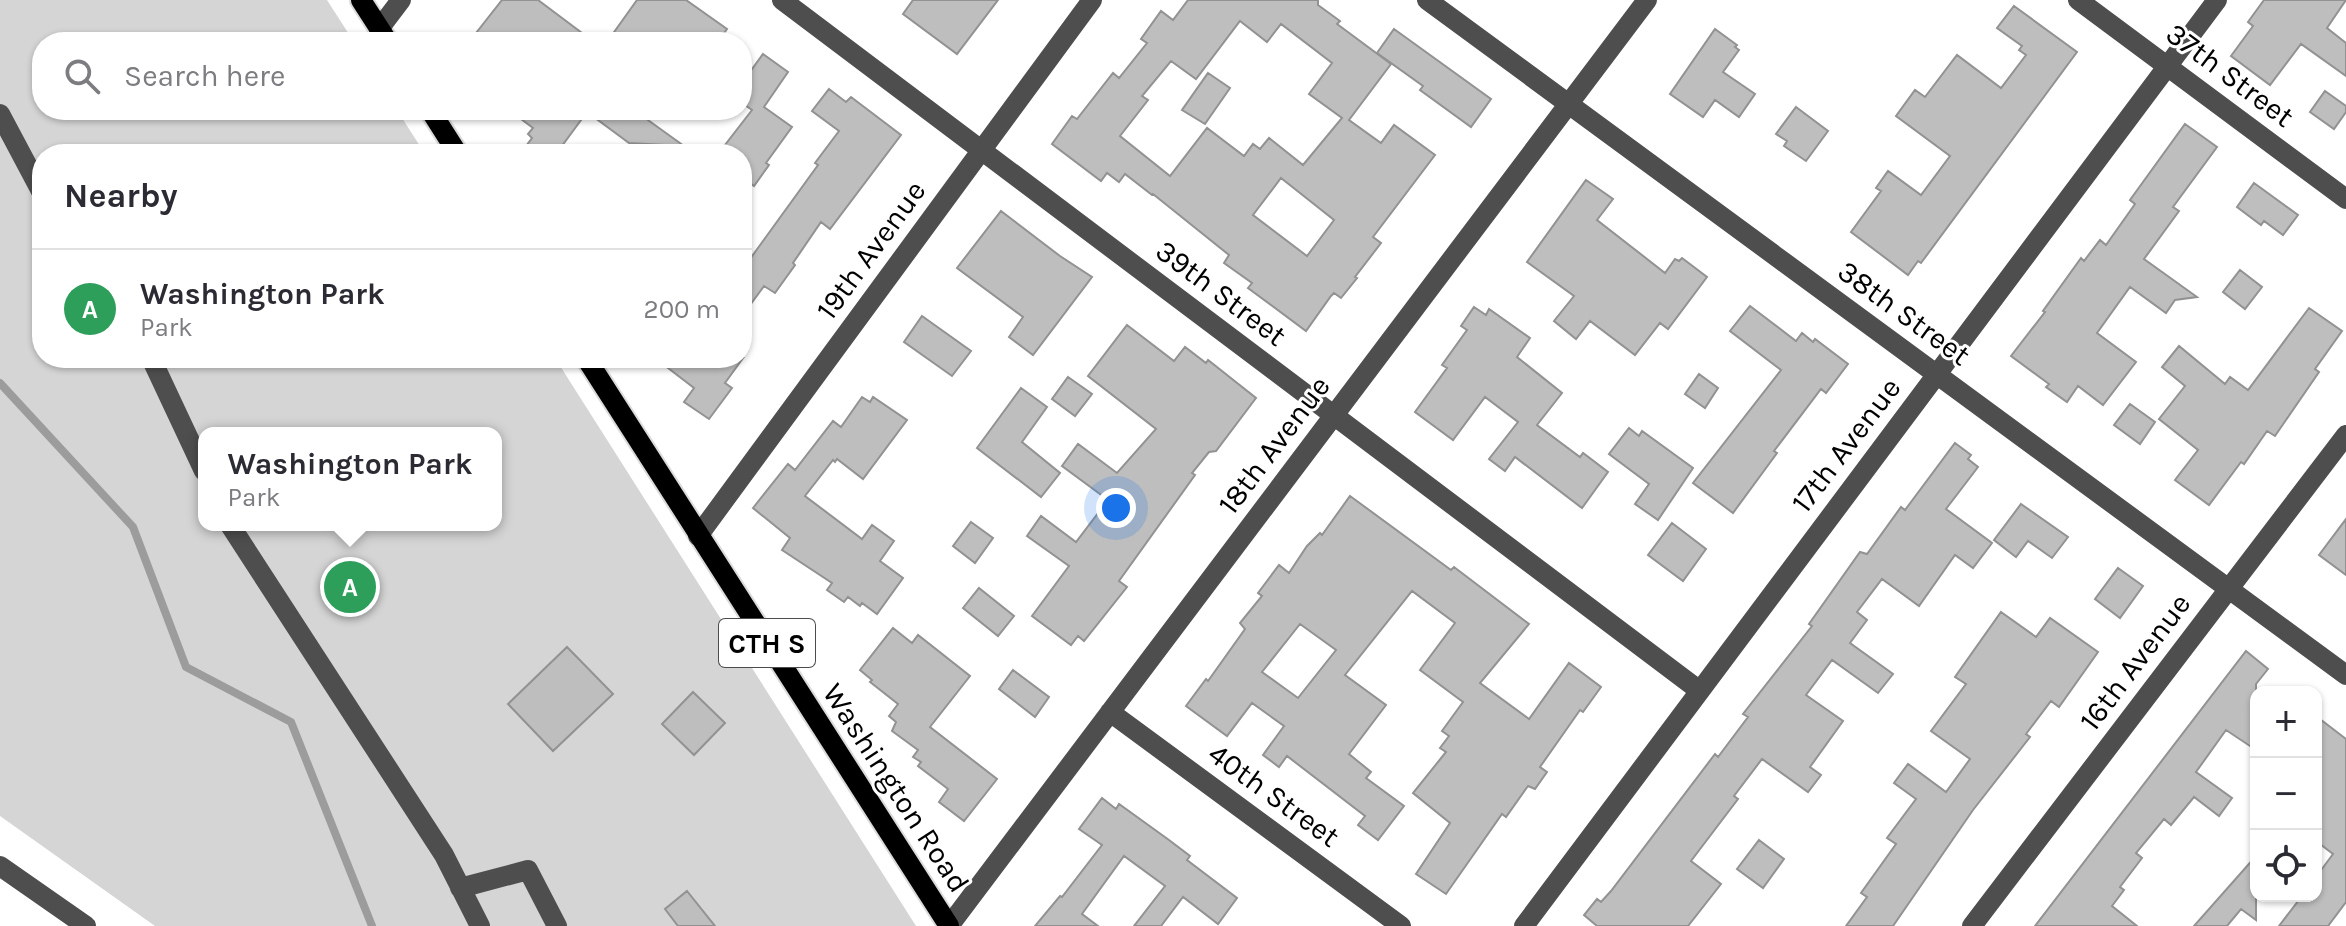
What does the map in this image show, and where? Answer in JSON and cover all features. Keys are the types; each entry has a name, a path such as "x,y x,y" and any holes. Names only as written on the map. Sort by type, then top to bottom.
{"main road":[{"path":"361,0 381,32"},
{"path":"436,120 452,144"},
{"name":"Washington Road","path":"592,368 949,926"}],"street":[{"path":"386,32 401,0"},
{"name":"39th Street","path":"782,0 1700,691"},
{"name":"19th Avenue","path":"698,536 1092,0"},
{"name":"38th Street","path":"1427,0 2346,675"},
{"name":"18th Avenue","path":"949,926 1647,0"},
{"name":"37th Street","path":"2078,0 2346,199"},
{"name":"17th Avenue","path":"1524,926 2217,0"},
{"path":"0,114 32,174"},
{"path":"156,368 198,458"},
{"name":"16th Avenue","path":"1972,926 2346,435"},
{"path":"234,531 444,855 480,926"},
{"name":"40th Street","path":"1110,712 1401,926"},
{"path":"0,866 86,926"},
{"path":"460,888 528,870 557,926"}],"shaded area":[{"path":"0,0 327,0 348,32 32,32 32,120 403,120 419,144 32,144 32,368 561,368 916,926 155,926 0,816"}],"building":[{"path":"502,0 538,0 581,32 477,32"},
{"path":"637,0 686,0 727,29 725,32 614,32"},
{"path":"913,0 998,0 957,54 903,14"},
{"path":"1188,0 1318,0 1318,5 1340,21 1337,24 1391,64 1349,120 1381,143 1394,125 1435,155 1373,237 1381,243 1357,278 1341,298 1334,293 1331,296 1306,331 1248,288 1252,283 1224,263 1229,255 1153,194 1125,174 1119,182 1107,173 1101,181 1052,144 1072,116 1077,119 1113,73 1119,78 1147,43 1141,39 1161,11 1173,20","holes":["1240,21 1267,42 1281,24 1332,63 1309,94 1342,118 1303,165 1269,138 1260,149 1253,144 1244,156 1207,128 1170,176 1120,136 1148,100 1142,96 1171,61 1196,79","1281,178 1334,220 1307,256 1253,215"]},
{"path":"2264,0 2346,0 2327,28 2346,43 2346,76 2301,44 2270,85 2231,56 2253,26 2248,22"},
{"path":"2014,6 2077,52 1921,263 1918,261 1908,275 1851,232 1881,191 1876,188 1888,171 1921,195 1950,156 1896,116 1915,90 1925,97 1957,55 2001,88 2026,55 2019,50 2022,46 1997,28"},
{"path":"1394,29 1491,99 1471,127 1420,90 1423,86 1377,53"},
{"path":"1715,29 1737,45 1735,47 1739,50 1723,72 1755,94 1739,117 1715,100 1703,117 1670,94"},
{"path":"763,54 788,72 764,107 792,127 754,186 752,144 726,144 744,120 752,120 752,69"},
{"path":"1208,73 1230,88 1205,124 1182,110"},
{"path":"829,89 846,102 851,97 901,135 830,229 821,222 775,293 764,286 752,302 752,256 839,131 812,111"},
{"path":"2325,91 2346,106 2346,112 2334,129 2310,112"},
{"path":"1796,107 1828,131 1806,161 1784,146 1787,141 1776,134"},
{"path":"522,120 581,120 563,144 528,144 532,138 528,134 533,128"},
{"path":"598,120 648,120 681,144 647,144 629,143"},
{"path":"2185,124 2217,147 2173,207 2179,211 2144,259 2197,297 2175,300 2166,313 2130,287 2097,333 2136,362 2103,405 2078,386 2067,402 2046,387 2049,384 2011,356 2081,258 2084,261 2100,240 2106,245 2135,204 2130,200"},
{"path":"1586,180 1613,199 1597,220 1665,273 1675,259 1679,261 1682,258 1707,277 1668,329 1660,323 1635,355 1590,321 1576,339 1554,321 1574,296 1527,262"},
{"path":"2254,183 2298,215 2283,235 2264,221 2261,225 2237,207"},
{"path":"1001,211 1092,277 1033,355 1009,337 1023,317 957,268"},
{"path":"2240,270 2262,287 2245,309 2223,292"},
{"path":"1750,306 1796,341 1802,333 1848,364 1826,393 1821,389 1774,451 1777,453 1733,513 1693,483 1781,370 1730,331"},
{"path":"1474,307 1486,315 1489,309 1530,338 1517,357 1562,393 1537,425 1580,457 1583,453 1608,472 1582,508 1515,457 1505,471 1489,459 1518,422 1485,397 1453,440 1415,412 1447,368 1442,365 1467,330 1461,326"},
{"path":"2309,308 2342,331 2315,369 2319,372 2275,436 2267,431 2209,505 2175,480 2198,450 2159,419 2185,386 2162,367 2179,346 2225,384 2230,377 2248,390"},
{"path":"922,316 971,351 952,376 904,342"},
{"path":"1127,325 1174,361 1185,347 1206,363 1208,360 1256,398 1216,451 1209,452 1192,473 1195,475 1119,581 1127,587 1084,641 1078,636 1071,645 1032,616 1069,566 1027,536 1041,516 1076,542 1108,500 1062,466 1078,444 1117,473 1156,429 1088,376"},
{"path":"668,368 736,368 725,383 732,388 709,419 684,402 694,388"},
{"path":"1699,374 1718,388 1705,408 1685,394"},
{"path":"1068,377 1092,394 1075,416 1052,399"},
{"path":"1021,388 1047,407 1022,442 1060,473 1041,497 977,448"},
{"path":"862,397 870,402 873,397 907,420 863,479 837,459 835,462 833,460 805,496 862,539 872,525 894,541 880,561 903,578 877,614 848,597 844,602 827,590 832,583 782,550 790,538 753,508 788,464 795,470 833,421 841,427"},
{"path":"2130,404 2155,422 2140,444 2114,425"},
{"path":"1629,428 1639,436 1642,431 1693,468 1658,520 1635,504 1649,484 1609,454"},
{"path":"1955,443 1971,455 1968,459 1978,467 1946,509 1992,543 1973,568 1955,555 1919,606 1882,579 1857,612 1867,620 1850,643 1893,674 1878,693 1832,660 1806,695 1843,721 1810,767 1821,775 1808,792 1762,759 1734,796 1738,799 1691,861 1721,884 1688,926 1597,926 1584,915 1597,899 1601,902 1611,891 1715,754 1718,757 1748,717 1743,714 1812,626 1809,624 1860,552 1867,554 1901,507 1905,510"},
{"path":"1350,496 1451,570 1454,567 1529,624 1480,683 1529,719 1569,663 1601,687 1583,712 1580,710 1540,767 1547,772 1535,789 1528,786 1506,817 1502,814 1446,894 1416,874 1450,823 1413,793 1446,752 1440,748 1449,736 1442,731 1463,702 1420,670 1455,623 1412,591 1345,675 1386,705 1349,754 1371,772 1366,778 1404,806 1378,840 1358,825 1365,816 1287,756 1279,767 1263,755 1284,726 1252,703 1227,736 1186,706 1245,629 1240,623 1262,596 1258,593 1279,565 1289,573 1307,546 1320,533 1322,535","holes":["1300,624 1336,650 1298,698 1262,672"]},
{"path":"2021,504 2068,537 2052,558 2028,541 2016,557 1994,540"},
{"path":"2346,519 2346,575 2319,555"},
{"path":"971,522 993,538 975,563 953,546"},
{"path":"1672,523 1706,549 1683,581 1648,555"},
{"path":"2118,568 2143,586 2120,618 2095,599"},
{"path":"979,588 1014,616 998,636 963,608"},
{"path":"2001,612 2036,637 2050,618 2098,652 2059,707 2051,701 2026,734 2030,737 1973,810 1893,926 1846,926 1867,897 1861,893 1896,844 1887,838 1916,799 1894,783 1908,764 1946,792 1970,759 1931,731 1966,684 1955,677"},
{"path":"893,628 912,643 918,635 970,676 930,727 997,779 964,821 939,802 948,789 918,766 921,762 913,757 918,750 892,731 896,722 889,716 898,704 860,670"},
{"path":"567,647 613,694 553,751 508,704"},
{"path":"2246,651 2268,669 2256,686 2250,686 2250,746 2226,730 2196,772 2232,798 2219,816 2194,797 2171,825 2164,819 2136,853 2142,858 2120,887 2124,890 2112,906 2137,926 2035,926"},
{"path":"1013,670 1049,697 1035,717 999,689"},
{"path":"693,692 725,723 694,755 662,724"},
{"path":"2322,721 2346,739 2346,902 2328,926 2279,926 2297,902 2322,902 2322,869 2333,854 2322,846"},
{"path":"1102,798 1116,809 1119,804 1169,840 1190,856 1187,860 1237,898 1218,924 1183,897 1161,926 1134,926 1165,886 1124,856 1082,914 1098,926 1035,926 1102,845 1079,829"},
{"path":"1759,840 1784,859 1763,888 1737,869"},
{"path":"2250,863 2250,902 2256,902 2256,920 2241,909 2227,926 2194,926"},
{"path":"687,891 715,926 678,926 665,909"}],"waterway":[{"path":"0,383 133,527 186,667 291,722 372,926"}],"place":[{"name":"Washington Park","path":"350,587"}]}
